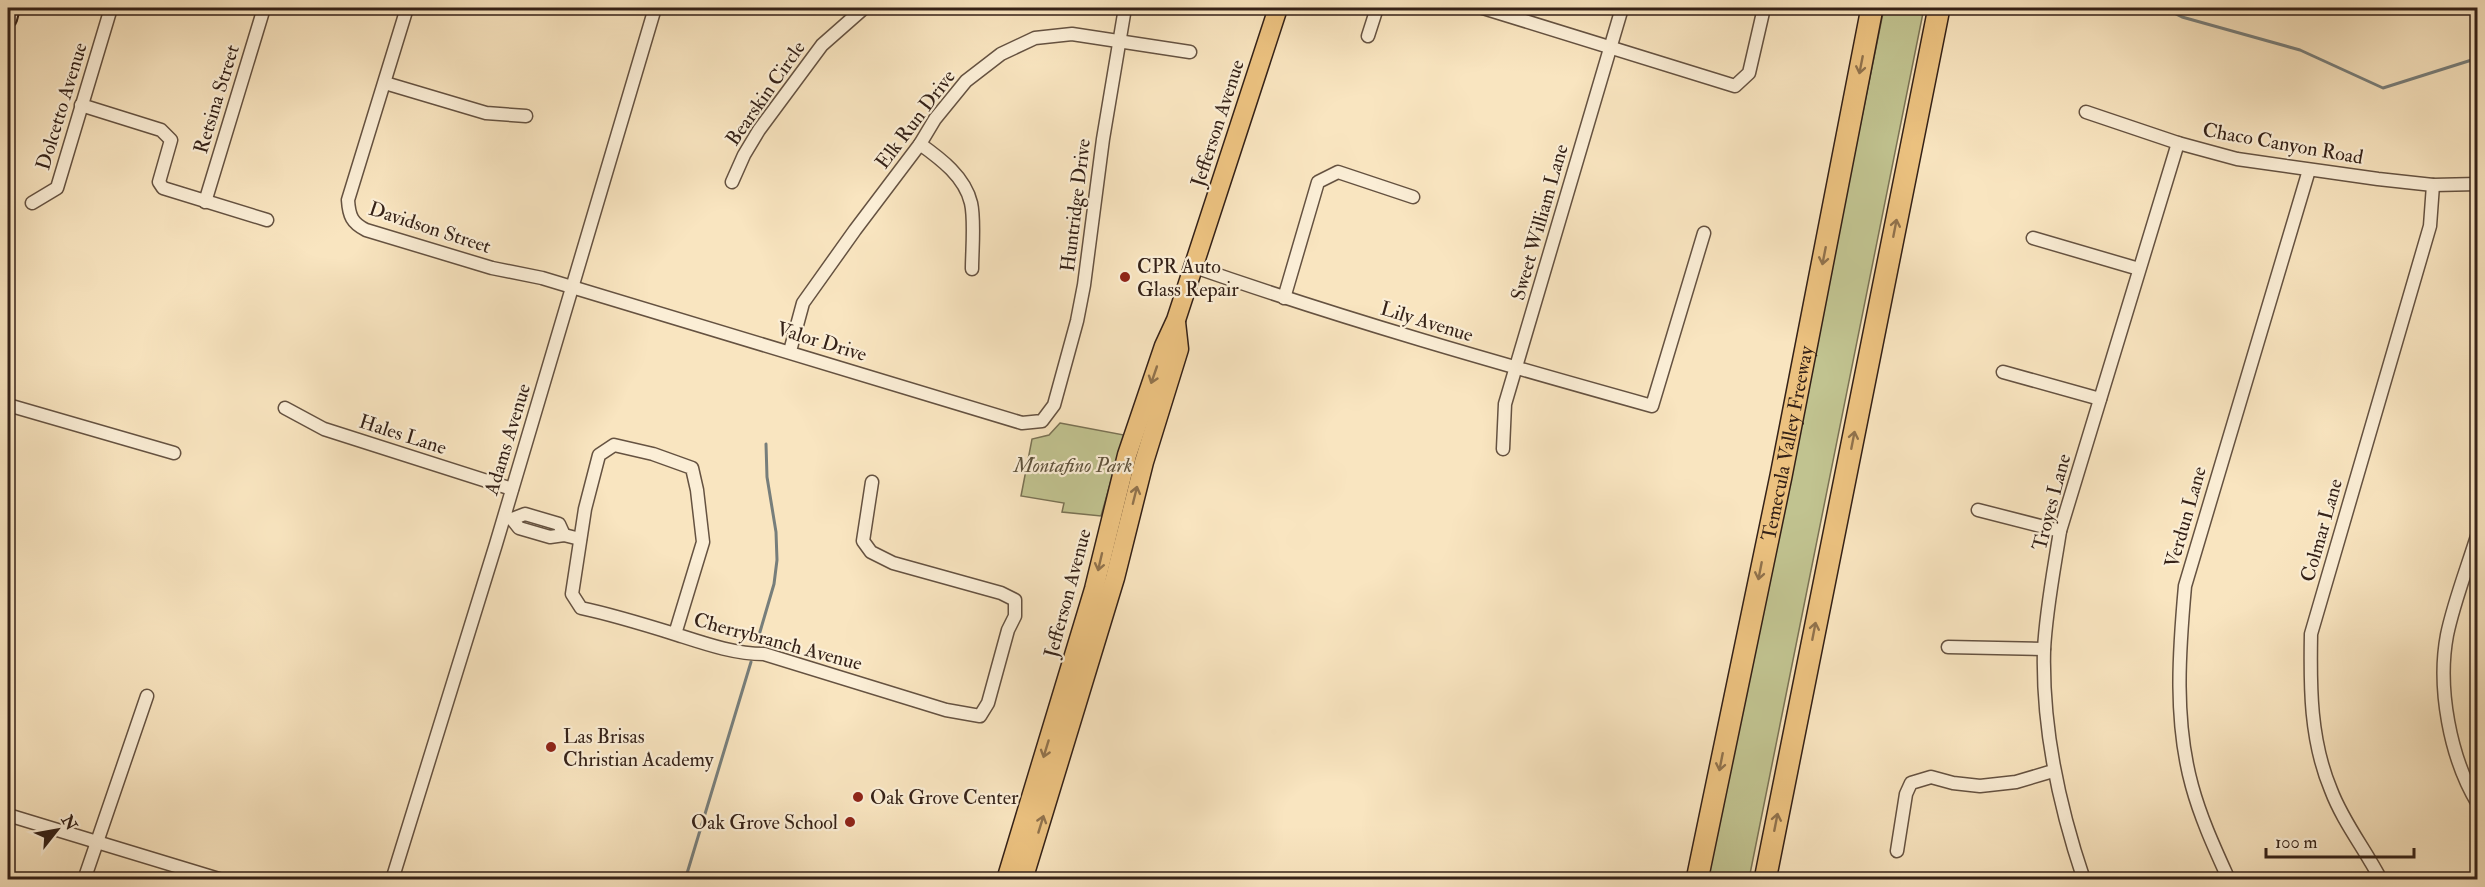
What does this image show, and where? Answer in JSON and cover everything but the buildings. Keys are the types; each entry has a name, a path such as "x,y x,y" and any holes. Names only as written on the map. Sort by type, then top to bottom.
{"highway":[{"name":"Temecula Valley Freeway","path":"1697,879 1781,476 1872,8"},
{"path":"1765,879 1939,8"}],"main road":[{"path":"8,20 11,8"},
{"name":"Jefferson Avenue","path":"1006,879 1094,589 1126,455 1164,346 1176,320 1278,8"},
{"name":"Jefferson Avenue","path":"1023,879 1115,578 1144,462 1179,349 1176,320"},
{"path":"1067,740 1062,723 1093,620 1094,589"}],"street":[{"name":"Dolcetto Avenue","path":"32,203 57,188 111,8"},
{"name":"Retsina Street","path":"205,202 264,8"},
{"name":"Davidson Street","path":"407,8 348,200 349,213 355,224 366,230 492,268 542,278 572,287"},
{"name":"Adams Avenue","path":"392,879 508,518 512,489 655,8"},
{"name":"Bearskin Circle","path":"732,182 759,130 822,45 864,8"},
{"name":"Huntridge Drive","path":"1054,405 1077,321 1084,285 1118,42 1125,8"},
{"path":"1368,36 1377,8"},
{"path":"1483,8 1735,86 1749,73 1764,8"},
{"name":"Sweet William Lane","path":"1503,449 1505,404 1622,8"},
{"name":"Elk Run Drive","path":"790,351 803,303 920,144 935,119 966,81 1001,54 1035,38 1072,34 1190,52"},
{"path":"385,83 486,113 526,116"},
{"path":"81,105 161,130 168,135 171,140 159,182 163,189 267,220"},
{"name":"Chaco Canyon Road","path":"2086,112 2178,143 2237,159 2433,185 2478,184"},
{"name":"Troyes Lane","path":"2085,879 2070,837 2053,771 2044,649 2050,590 2060,531 2178,143"},
{"path":"920,144 942,160 959,177 971,203 972,268"},
{"name":"Verdun Lane","path":"2229,879 2205,826 2192,785 2181,719 2179,651 2185,586 2308,170"},
{"path":"1284,298 1318,182 1338,172 1413,197"},
{"name":"Colmar Lane","path":"2381,879 2331,791 2320,758 2313,723 2310,686 2311,634 2430,226 2433,185"},
{"name":"Lily Avenue","path":"1192,266 1284,298 1516,368 1652,406 1704,233"},
{"path":"2032,237 2139,270"},
{"name":"Valor Drive","path":"572,287 790,351 1022,423 1042,421 1054,405"},
{"path":"2003,372 2100,399"},
{"path":"8,405 174,453"},
{"name":"Hales Lane","path":"285,408 324,429 512,489"},
{"path":"508,518 519,528 539,534 550,537 564,535 580,539 599,455 614,445 653,454 692,468 703,542 675,634"},
{"name":"Cherrybranch Avenue","path":"580,539 572,594 581,608 747,654 764,654 954,712 980,716 988,703 1008,630 1015,616 1015,600 1001,593 893,563 871,552 863,541 872,482"},
{"path":"1978,510 2060,531"},
{"path":"508,518 525,514 543,519 559,524 564,535"},
{"path":"539,534 543,519"},
{"path":"2478,533 2447,635 2445,678 2447,721 2457,761 2478,804"},
{"path":"1948,648 2044,649"},
{"path":"84,879 147,696"},
{"path":"1897,851 1906,794 1911,783 1931,777 1953,783 1980,786 2016,782 2053,771"},
{"path":"8,815 222,879"}],"green space":[{"path":"1884,8 1924,8 1749,879 1707,880"},
{"name":"Montafino Park","path":"1060,423 1124,435 1101,516 1062,512 1064,503 1021,496 1032,439 1049,435"}],"waterway":[{"path":"2164,8 2182,17 2300,50 2383,88 2478,58"},
{"path":"757,642 774,584 777,560 776,532 767,477 766,444"},
{"path":"685,880 751,662"}],"place":[{"name":"CPR Auto Glass Repair","path":"1125,277"},
{"name":"Las Brisas Christian Academy","path":"551,747"},
{"name":"Oak Grove Center","path":"858,797"},
{"name":"Oak Grove School","path":"850,822"}]}
